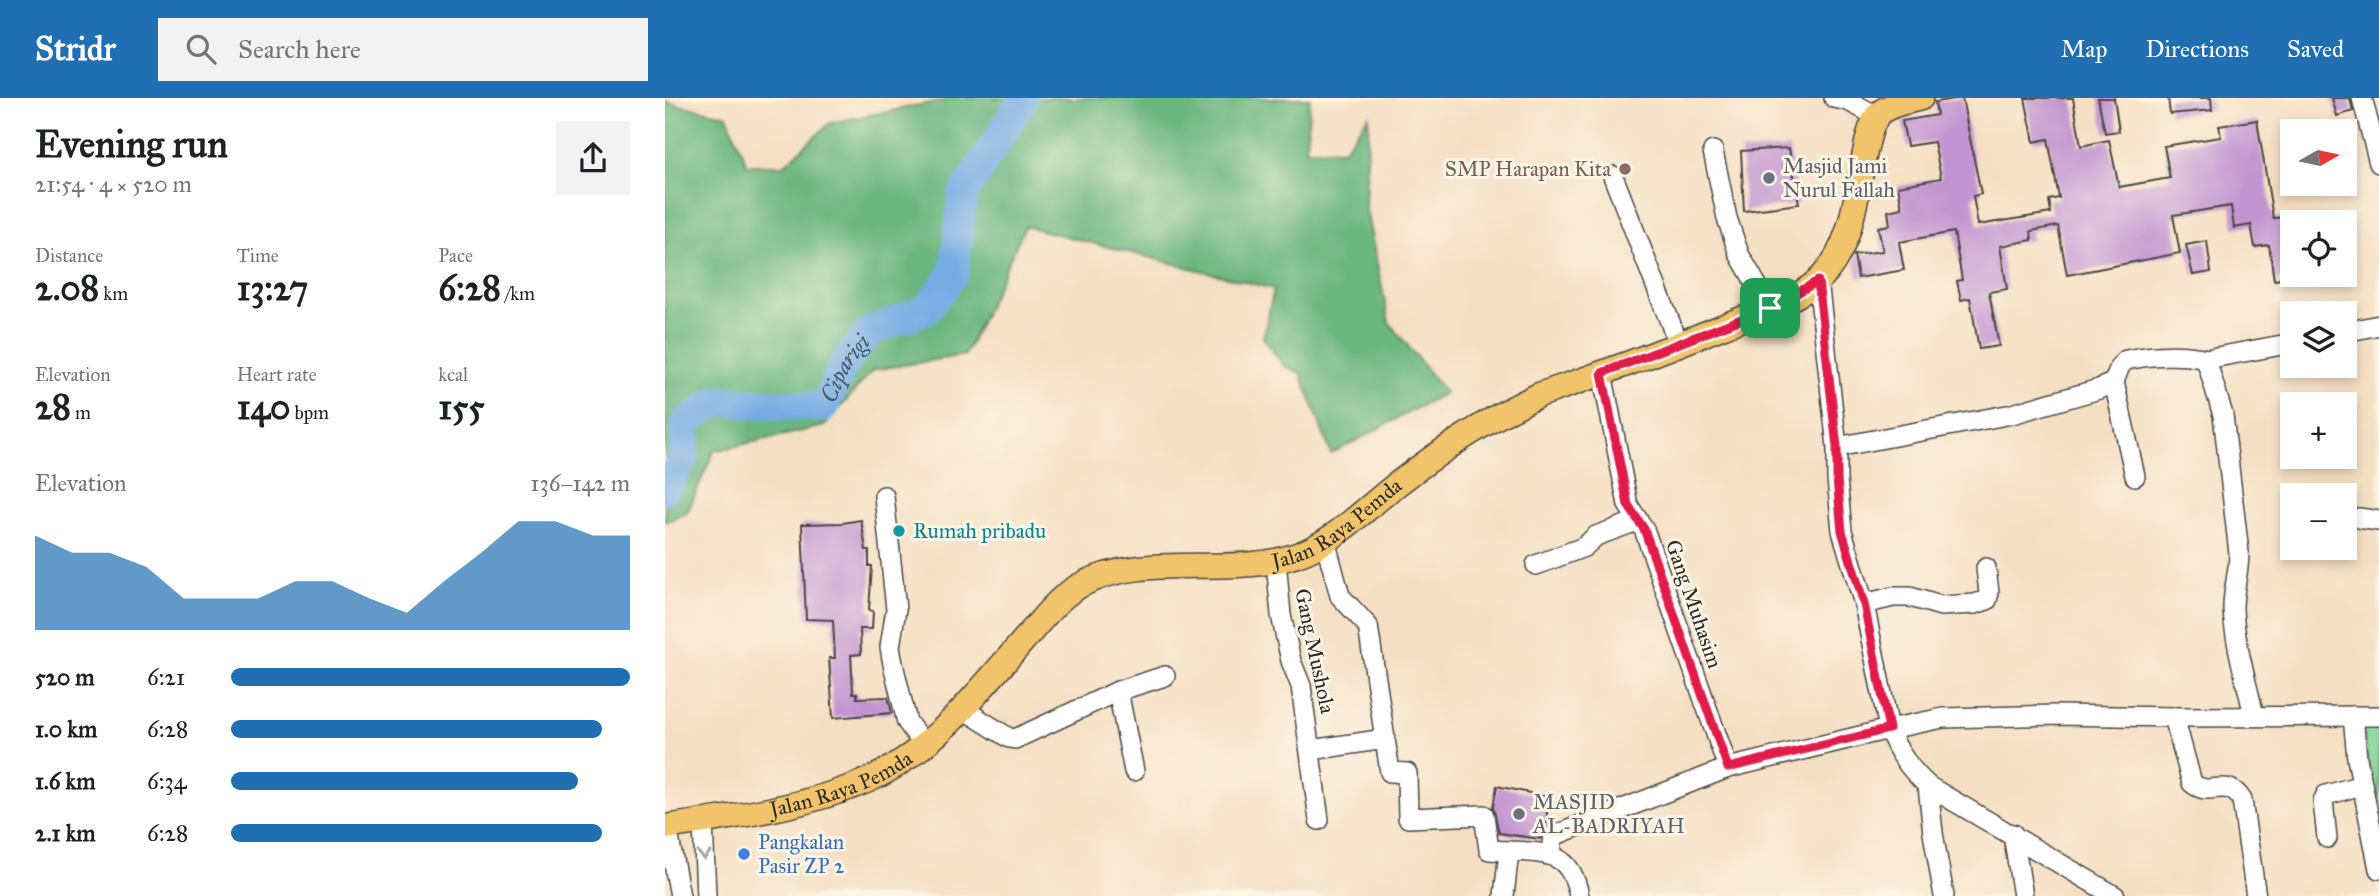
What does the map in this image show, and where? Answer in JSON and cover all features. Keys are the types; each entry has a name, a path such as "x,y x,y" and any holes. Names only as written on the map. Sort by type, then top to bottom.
{"main road":[{"path":"1877,116 1888,107 1921,98"},
{"name":"Jalan Raya Pemda","path":"666,827 822,797 873,778 925,745 963,709 1062,596 1082,584 1113,572 1276,561 1307,551 1329,538 1420,466 1481,425 1539,395 1679,345 1770,308 1818,281 1837,258 1848,232 1866,146 1877,116"}],"street":[{"path":"1835,98 1848,101 1877,116"},
{"path":"2363,98 2379,163"},
{"path":"1713,151 1727,218 1739,254 1770,308"},
{"path":"1613,176 1679,345"},
{"path":"1818,281 1837,447 1842,531 1864,604 1889,729 1905,763 1929,786 2115,896"},
{"path":"2357,330 2379,325"},
{"path":"2134,477 2114,382 2120,366 2126,360 2158,356 2195,356 2206,359 2280,345"},
{"path":"2206,359 2223,415 2239,553 2234,614 2254,716"},
{"name":"Gang Muhasim","path":"1602,373 1628,505 1644,529 1728,768"},
{"path":"1837,447 2012,414 2099,389 2114,382"},
{"path":"884,496 896,609 890,647 907,722 925,745"},
{"path":"2359,518 2379,521"},
{"path":"1536,565 1584,547 1596,536 1637,521"},
{"path":"1329,538 1340,562"},
{"path":"1329,538 1340,596 1368,626 1390,772 1407,773 1408,818 1484,815 1489,850 1551,853 1567,864 1573,874 1579,896"},
{"name":"Gang Mushola","path":"1276,561 1281,615 1291,661 1301,687 1319,820"},
{"path":"1864,604 1893,597 1910,597 1941,606 1975,604 1987,600 1989,593 1986,568"},
{"path":"963,709 1009,738 1015,739 1118,691 1165,676"},
{"path":"1118,691 1135,771"},
{"path":"1551,853 1553,836 1728,768 1943,718 2057,715 2379,716"},
{"path":"2353,716 2362,785 2379,869"},
{"path":"2174,717 2192,783 2202,790 2228,787 2236,791 2242,800 2256,896"},
{"path":"1311,750 1385,739"},
{"path":"2327,838 2323,801 2326,795 2362,785"},
{"path":"1929,786 1933,833 1944,896"},
{"path":"703,821 705,892"},
{"path":"666,827 680,896"},
{"path":"2013,834 2023,896"},
{"path":"1504,896 1509,851"}],"green space":[{"path":"956,98 1310,98 1306,149 1343,150 1369,116 1365,205 1389,322 1445,393 1331,454 1301,373 1284,366 1263,338 1274,289 1025,226 965,355 873,370 824,426 714,451 687,513 665,522 665,102 727,115 747,165 784,165 830,123"},
{"path":"2361,723 2379,723 2379,834"}],"building":[{"path":"1962,98 1981,194 1973,196 1978,225 2051,213 2049,200 2059,198 2048,139 2034,142 2025,98 2073,98 2081,146 2109,140 2119,187 2170,178 2164,146 2221,137 2219,126 2257,120 2273,218 2280,218 2280,279 2274,280 2269,245 2255,247 2251,225 2234,228 2231,206 2173,215 2180,253 2067,275 2058,226 2031,231 2032,240 2000,246 2007,289 1989,292 1999,346 1979,349 1970,298 1961,300 1957,281 1962,280 1954,232 1899,242 1904,270 1858,278 1854,255 1883,251 1878,227 1890,225 1888,211 1902,208 1898,186 1941,178 1934,142 1907,146 1902,121 1937,115 1935,102"},
{"path":"2098,98 2114,98 2119,131 2105,133"},
{"path":"2168,98 2211,98 2212,110 2170,114"},
{"path":"2332,98 2350,98 2353,111 2337,116"},
{"name":"Masjid Jami Nurul Fallah","path":"1789,148 1799,204 1744,211 1741,151"},
{"path":"2207,241 2211,272 2193,275 2186,245"},
{"path":"861,520 866,550 869,550 869,566 872,566 869,610 873,611 872,629 860,629 861,654 851,655 853,693 857,693 857,698 888,697 892,713 833,718 829,658 835,658 833,620 806,619 802,524"},
{"name":"MASJID AL-BADRIYAH","path":"1497,786 1548,797 1546,827 1540,839 1499,833 1493,807"}],"waterway":[{"name":"Ciparigi","path":"665,489 684,457 686,422 717,401 824,407 844,363 870,331 927,309 954,273 963,194 1024,98"}],"place":[{"name":"SMP Harapan Kita","path":"1625,169"},
{"name":"Masjid Jami Nurul Fallah","path":"1769,178"},
{"name":"Rumah pribadu","path":"899,531"},
{"name":"MASJID AL-BADRIYAH","path":"1519,814"},
{"name":"Pangkalan Pasir ZP 2","path":"744,854"}],"route":[{"path":"1818,281 1837,447 1842,531 1864,604 1889,729 1728,768 1644,529 1628,505 1602,373 1770,308 1818,281"}]}
